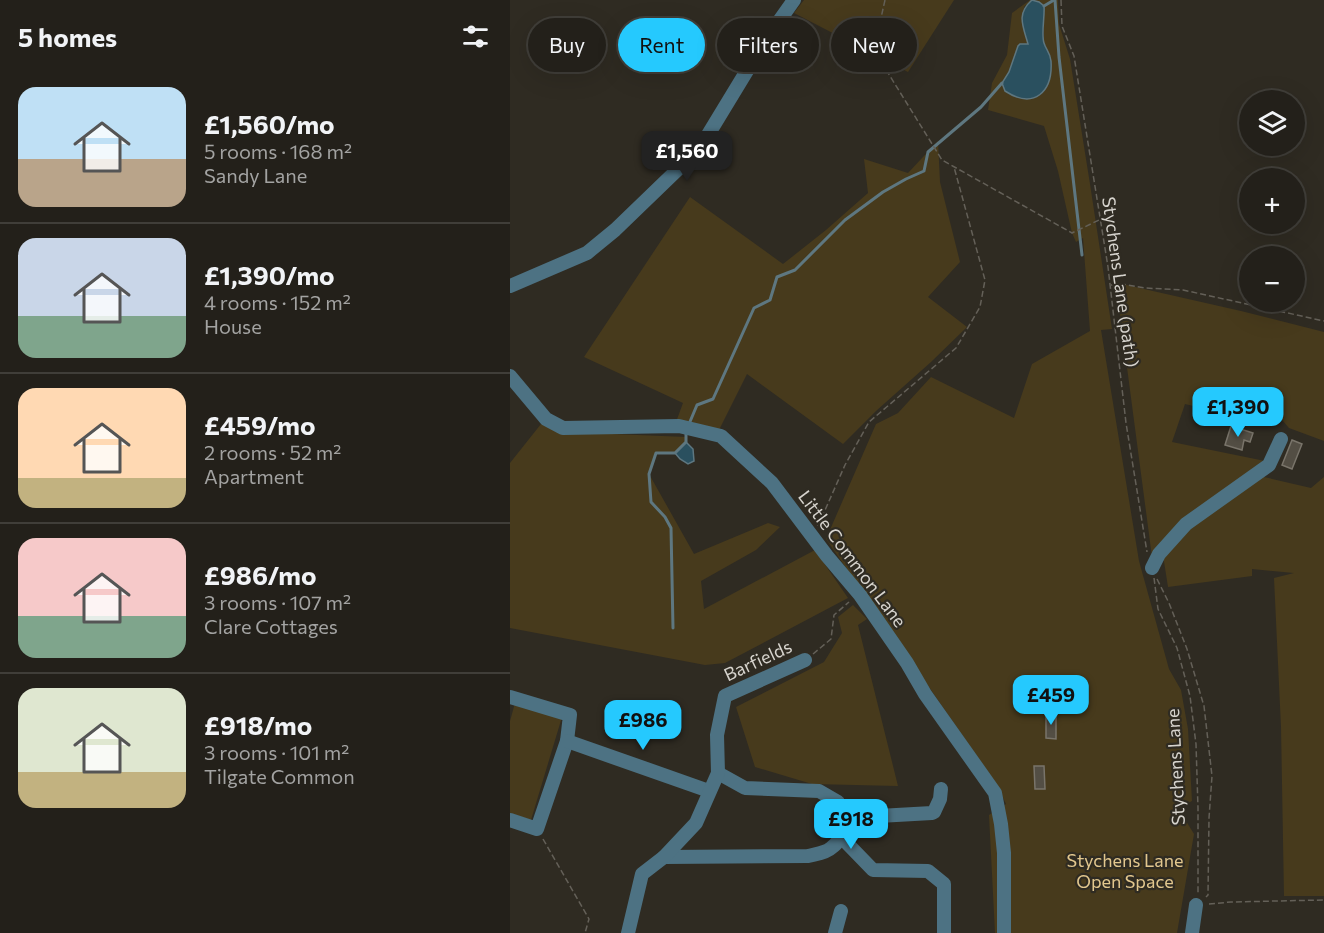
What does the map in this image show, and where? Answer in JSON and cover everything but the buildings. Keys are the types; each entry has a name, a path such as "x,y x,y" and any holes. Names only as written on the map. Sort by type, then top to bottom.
{"street":[{"path":"510,286 587,253 615,230 700,148 765,41 794,0"},
{"name":"Little Common Lane","path":"510,376 546,419 563,428 679,426 722,436 772,483 860,595 908,663 925,694 995,793 1002,824 1004,853 1004,933"},
{"path":"1152,568 1159,554 1186,524 1269,465 1281,439"},
{"name":"Barfields","path":"628,933 642,874 664,857 696,823 718,773 717,735 725,696 805,660"},
{"path":"510,697 570,715 567,741 537,830 510,820"},
{"path":"567,741 709,792"},
{"path":"664,857 808,856 831,849 841,837 843,818 838,802 819,791 745,788 718,773"},
{"path":"843,818 932,813 940,799 941,789"},
{"path":"841,837 873,870 928,871 944,884 944,933"},
{"path":"1192,933 1196,905"},
{"path":"835,933 841,911"}],"path":[{"path":"885,0 881,18 880,60 942,160 1072,233 1100,220"},
{"name":"Stychens Lane (path)","path":"1061,0 1062,26 1074,56 1110,285 1126,423 1148,560 1152,568"},
{"path":"813,537 845,465 869,422 956,348 980,307 985,280 954,167"},
{"path":"1110,285 1122,284 1183,290 1324,321"},
{"path":"1152,568 1173,612 1187,649 1204,706 1212,776 1208,895 1196,905"},
{"name":"Stychens Lane","path":"1152,568 1158,609 1176,648 1190,696 1195,732 1199,888 1196,905"},
{"name":"Barfields","path":"805,660 831,639 834,615 860,595"},
{"path":"537,830 589,919 585,933"},
{"path":"1196,905 1324,900"}],"green space":[{"path":"804,0 954,0 917,58 917,18 831,18 831,32 819,26 819,18 804,18 794,13"},
{"name":"Stychens Lane Open Space","path":"1032,0 1024,7 1028,44 1018,46 1007,77 1046,46 1044,44 1044,6 1033,0 1058,0 1059,24 1070,59 1112,329 1101,330 1139,561 1169,669 1181,690 1188,729 1192,801 1178,808 1194,834 1177,933 995,933 989,815 1006,804 997,785 826,539 876,424 898,413 931,377 1014,418 1032,364 1090,331 1083,238 1076,242 1072,233 1058,171 1044,126 988,110 992,83 1007,55 1012,13","holes":["1046,714 1056,714 1056,738 1046,738"]},
{"path":"938,141 940,182 960,262 928,297 967,327 843,444 747,374 719,430 676,422 683,403 584,357 690,197 783,264 868,193 864,159 908,173"},
{"path":"1122,284 1324,332 1324,441 1289,428 1270,406 1247,419 1185,404 1172,442 1265,461 1264,477 1311,488 1324,477 1324,896 1284,896 1281,727 1274,578 1294,573 1252,569 1252,576 1168,587 1163,555 1188,530 1253,484 1186,524 1159,554 1152,557 1118,299 1122,292"},
{"path":"541,424 565,432 686,437 686,442 675,453 656,453 649,474 694,554 768,523 780,527 756,550 701,581 704,609 815,550 848,598 725,663 705,665 510,628 510,463"},
{"path":"853,605 867,619 858,625 898,786 812,784 755,767 736,707 824,662 842,633 838,617"},
{"path":"515,703 562,717 531,820 510,813 510,721"}],"water":[{"path":"1032,0 1044,6 1043,39 1049,53 1051,72 1049,81 1040,95 1025,99 1005,91 1002,83 1009,72 1018,46 1028,44 1022,15"},
{"path":"686,442 693,449 694,461 688,464 675,453"}],"waterway":[{"path":"1044,6 1054,0"},
{"path":"1055,0 1059,57 1082,255"},
{"path":"689,424 697,405 713,399 754,308 770,300 777,277 795,270 845,220 883,192 924,171 928,152 981,107 1002,83"},
{"path":"673,628 671,528 665,517 651,502 649,474 656,453 675,453 686,442 686,432"}]}
